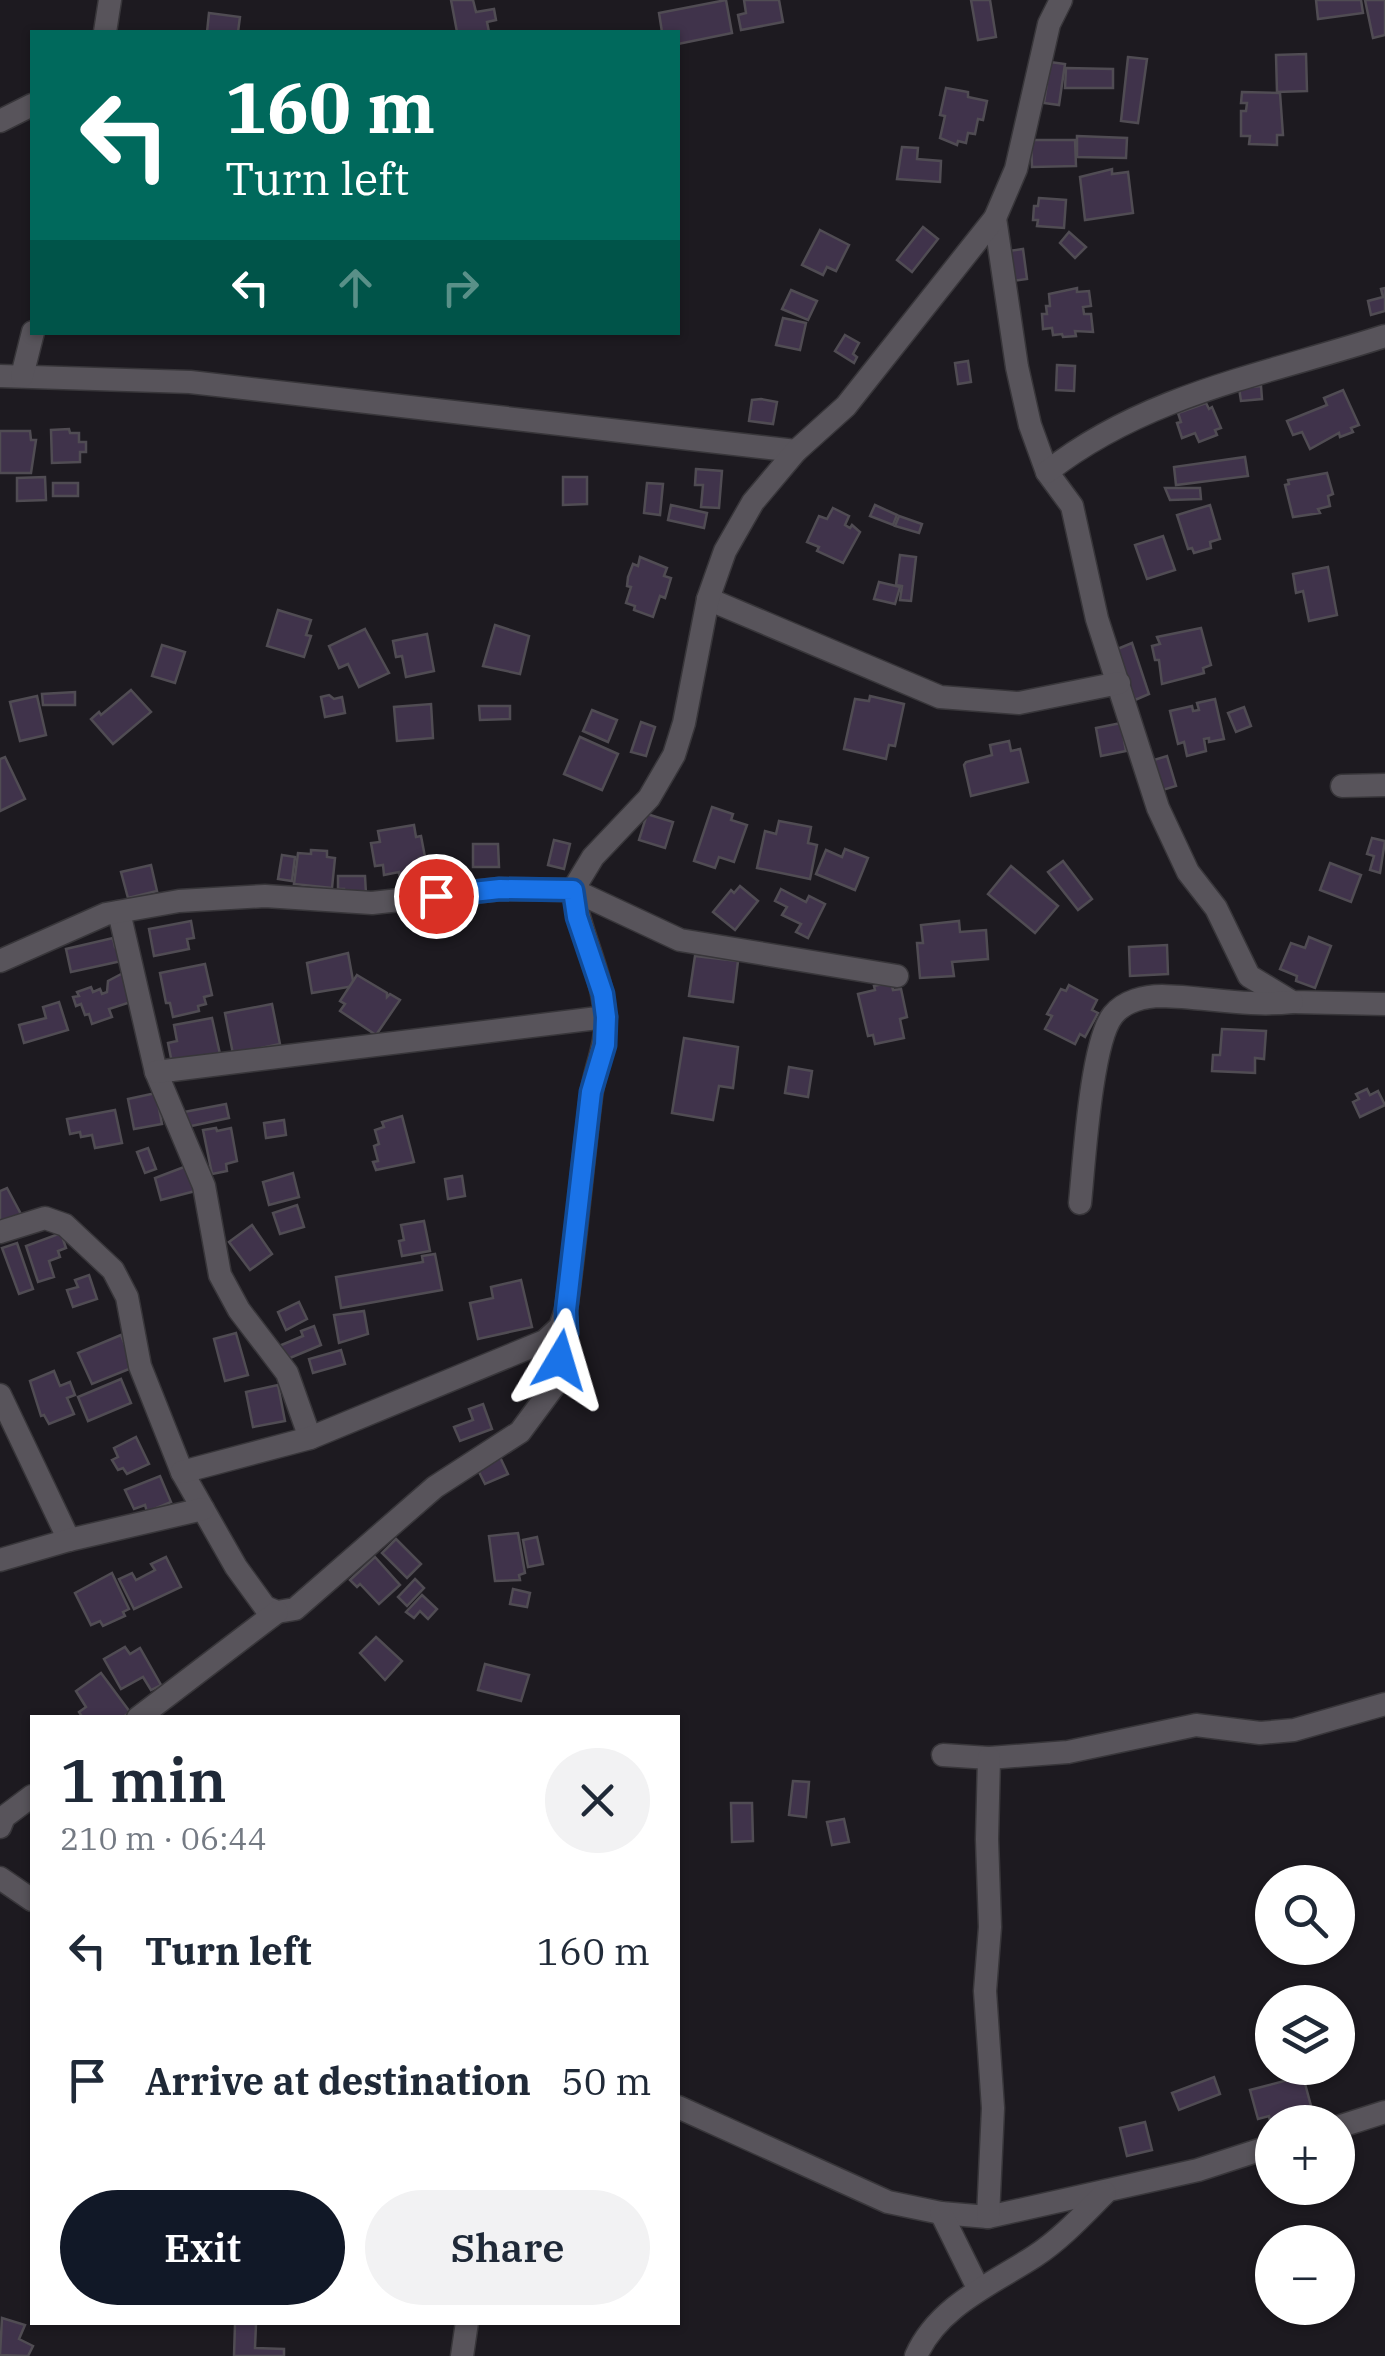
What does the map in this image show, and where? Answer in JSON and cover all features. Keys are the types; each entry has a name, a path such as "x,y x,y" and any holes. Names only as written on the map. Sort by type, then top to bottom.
{"street":[{"path":"105,30 110,0"},
{"path":"142,1715 277,1612 295,1608 435,1486 520,1432 554,1386 567,1333 566,1310 591,1092 605,1045 603,994 577,917 573,890 593,857 649,798 674,755 708,599 725,551 753,502 796,451 846,406 994,218 1016,169 1049,24 1060,0"},
{"path":"0,120 30,106"},
{"path":"994,218 1030,425 1046,472 1072,506 1097,619 1158,808 1188,872 1216,908 1249,976 1292,1002"},
{"path":"32,335 11,376 190,382 796,451"},
{"path":"1046,472 1093,438 1192,392 1385,336"},
{"path":"708,599 940,698 1018,703 1120,683"},
{"path":"1342,786 1385,784"},
{"path":"0,961 106,914 178,900 265,896 372,903 500,889 573,890 680,940 897,976"},
{"path":"118,912 156,1072 204,1186 220,1275 239,1310 287,1373 310,1438"},
{"path":"1080,1203 1096,1064 1112,1016 1130,1002 1158,996 1270,1004 1385,1004"},
{"path":"156,1072 606,1017"},
{"path":"0,1232 45,1218 65,1225 113,1270 127,1297 140,1366 182,1472 236,1567 265,1607 277,1612"},
{"path":"182,1472 310,1438 545,1341 560,1327 566,1310"},
{"path":"0,1394 69,1540"},
{"path":"0,1560 203,1509"},
{"path":"942,1755 989,1758 1068,1752 1196,1725 1260,1733 1294,1730 1385,1704"},
{"path":"988,2217 994,2108 985,1991 990,1927 986,1839 989,1758"},
{"path":"0,1827 4,1818 30,1798"},
{"path":"0,1878 30,1899"},
{"path":"680,2109 888,2202 941,2213 988,2217 1105,2193 1255,2152"},
{"path":"1355,2121 1385,2112"},
{"path":"916,2356 940,2320 978,2288 1036,2256 1069,2230 1105,2193"},
{"path":"941,2213 978,2288"},
{"path":"462,2356 467,2325"}],"building":[{"path":"451,0 473,0 476,12 494,9 496,20 487,22 489,30 457,30"},
{"path":"726,0 732,33 680,44 680,30 662,30 659,13"},
{"path":"744,0 779,0 783,22 741,30 738,15 746,13"},
{"path":"971,0 990,0 996,37 978,40"},
{"path":"1316,0 1361,0 1363,13 1318,19"},
{"path":"1365,0 1385,0 1385,35 1373,38"},
{"path":"209,13 240,17 238,30 207,30"},
{"path":"1306,54 1307,91 1277,92 1276,55"},
{"path":"1128,57 1147,59 1138,123 1121,121"},
{"path":"1050,62 1065,64 1059,105 1044,103"},
{"path":"1066,68 1113,69 1113,88 1065,88"},
{"path":"946,88 987,101 983,120 978,119 975,134 968,133 966,143 958,141 957,145 940,138"},
{"path":"1242,92 1280,93 1283,135 1277,135 1277,145 1249,144 1250,136 1241,136 1241,111 1246,111 1247,103 1241,103"},
{"path":"1077,136 1127,138 1126,158 1077,157"},
{"path":"1031,140 1075,140 1076,166 1032,167"},
{"path":"902,147 918,148 917,159 941,161 940,182 897,179"},
{"path":"1112,169 1112,174 1128,172 1133,213 1085,220 1080,177"},
{"path":"1039,198 1066,200 1064,228 1037,226 1038,220 1033,220 1034,206 1038,206"},
{"path":"923,227 938,239 912,272 897,260"},
{"path":"820,230 849,245 836,271 827,267 823,275 802,265"},
{"path":"1069,232 1086,247 1075,258 1060,243"},
{"path":"1023,249 1027,279 1012,281 1008,251"},
{"path":"1077,288 1077,292 1089,291 1091,306 1083,307 1084,314 1091,314 1093,332 1075,331 1076,336 1063,337 1053,335 1052,328 1043,329 1042,314 1047,314 1046,306 1050,306 1049,294"},
{"path":"1385,288 1385,311 1371,315 1368,301 1383,297 1381,289"},
{"path":"791,290 817,301 808,320 782,309"},
{"path":"783,318 806,323 800,350 776,345"},
{"path":"845,335 859,343 853,354 857,357 854,363 835,351"},
{"path":"968,361 971,382 958,384 955,363"},
{"path":"1057,365 1075,366 1074,391 1056,390"},
{"path":"1261,386 1262,399 1241,401 1239,388"},
{"path":"1343,390 1359,425 1351,428 1353,432 1340,437 1339,433 1310,449 1302,432 1293,435 1287,421 1327,405 1324,398"},
{"path":"752,400 777,402 773,424 749,421"},
{"path":"1206,403 1209,409 1212,407 1221,428 1215,430 1217,435 1199,442 1195,433 1182,438 1178,413"},
{"path":"69,429 70,433 79,433 79,442 86,442 86,452 80,452 80,462 52,463 51,430"},
{"path":"0,431 30,431 31,440 36,440 31,473 0,473"},
{"path":"1245,457 1248,476 1176,485 1174,467"},
{"path":"696,469 722,471 719,508 701,507 703,485 695,485"},
{"path":"1327,473 1333,494 1328,496 1330,506 1318,509 1320,513 1293,517 1285,485 1288,480"},
{"path":"45,477 46,500 17,501 17,478"},
{"path":"563,477 587,477 587,504 563,505"},
{"path":"53,483 78,483 78,496 53,496"},
{"path":"647,483 663,484 660,515 644,513"},
{"path":"1165,488 1200,488 1201,499 1170,500"},
{"path":"671,505 707,513 704,528 668,520"},
{"path":"875,505 897,515 893,525 870,516"},
{"path":"1210,505 1220,539 1210,542 1211,548 1194,553 1192,548 1188,549 1177,515"},
{"path":"833,508 849,516 845,525 860,532 843,563 807,542 819,516 827,519"},
{"path":"899,516 922,524 919,533 895,526"},
{"path":"1163,536 1175,570 1147,579 1135,545"},
{"path":"900,555 916,557 911,601 900,600 902,586 896,585"},
{"path":"640,557 667,568 664,576 671,578 653,617 626,603 631,587 627,586 628,577"},
{"path":"1328,567 1337,615 1309,621 1303,591 1296,593 1293,574"},
{"path":"879,582 900,587 895,604 874,599"},
{"path":"278,610 311,620 304,657 267,646"},
{"path":"495,625 529,636 520,674 483,666"},
{"path":"1201,628 1211,665 1203,668 1204,673 1162,684 1159,660 1155,660 1152,646 1160,644 1157,637"},
{"path":"365,629 389,673 359,687 348,664 339,668 329,646"},
{"path":"427,634 434,671 406,677 402,656 396,657 393,641"},
{"path":"1132,643 1149,694 1135,700 1115,650"},
{"path":"162,645 185,652 175,683 152,676"},
{"path":"131,690 151,712 113,744 91,719"},
{"path":"75,692 75,705 43,705 42,694"},
{"path":"329,695 334,699 342,697 345,713 325,717 321,697"},
{"path":"37,696 46,735 20,741 10,702"},
{"path":"870,696 904,704 895,746 889,745 886,759 844,749 855,699 869,701"},
{"path":"1215,699 1224,739 1204,739 1206,751 1187,756 1184,742 1178,744 1170,711 1192,706 1193,711 1199,710 1197,703"},
{"path":"431,704 433,738 397,741 394,707"},
{"path":"479,706 510,706 510,719 480,720"},
{"path":"1244,707 1251,726 1236,732 1228,713"},
{"path":"592,710 617,720 608,742 583,731"},
{"path":"641,722 655,727 646,756 631,752"},
{"path":"1121,723 1126,751 1101,756 1096,728"},
{"path":"580,737 618,754 602,790 564,774"},
{"path":"1009,741 1011,751 1020,749 1028,782 971,796 966,762 992,755 990,745"},
{"path":"1167,756 1176,786 1156,792 1147,762"},
{"path":"5,757 25,799 0,811 0,759"},
{"path":"712,807 733,814 731,820 747,825 734,862 719,857 715,868 694,861"},
{"path":"647,814 673,822 665,848 639,840"},
{"path":"779,821 811,827 808,843 817,845 810,879 757,868 765,831 776,834"},
{"path":"414,825 416,837 421,836 425,857 419,858 422,874 400,878 399,872 384,875 383,865 375,866 371,843 380,842 378,831"},
{"path":"1372,838 1385,841 1380,873 1370,870 1374,856 1367,854"},
{"path":"554,840 570,844 564,869 548,865"},
{"path":"473,844 498,844 499,867 473,867"},
{"path":"845,849 868,858 855,890 816,874 826,850 842,857"},
{"path":"311,850 327,851 327,857 335,858 332,888 294,884 298,853 311,854"},
{"path":"282,855 295,857 292,881 278,879"},
{"path":"1063,861 1092,899 1078,910 1048,872"},
{"path":"1330,863 1361,875 1351,902 1320,890"},
{"path":"151,865 157,891 128,898 121,872"},
{"path":"1011,866 1058,906 1035,933 988,894"},
{"path":"338,876 365,876 366,894 344,895 344,889 338,889"},
{"path":"740,886 758,901 735,930 713,912 731,890 734,893"},
{"path":"781,889 806,902 809,896 825,904 808,938 796,932 801,924 782,915 787,907 775,901"},
{"path":"191,921 194,938 187,939 189,949 154,956 149,929"},
{"path":"959,921 960,932 986,930 988,959 952,962 954,976 920,978 917,943 923,943 921,925"},
{"path":"1309,937 1331,946 1315,988 1280,969 1291,943 1305,948"},
{"path":"113,938 115,947 123,945 126,960 71,972 66,949"},
{"path":"1167,945 1168,974 1130,976 1129,947"},
{"path":"348,953 354,986 312,993 307,963"},
{"path":"695,956 738,961 733,1002 689,996"},
{"path":"205,964 212,995 204,997 206,1004 198,1006 199,1011 173,1017 160,973"},
{"path":"125,972 134,1001 109,1009 112,1017 92,1024 89,1014 85,1015 81,1004 76,1006 73,997 91,987 93,992 107,992 108,981"},
{"path":"357,975 387,993 387,997 390,994 400,1000 376,1035 340,1011 345,1004 340,1001"},
{"path":"891,982 893,990 901,989 907,1017 900,1019 904,1038 875,1044 873,1035 868,1036 858,994"},
{"path":"1069,985 1097,1000 1092,1010 1098,1013 1085,1037 1080,1034 1075,1044 1045,1029 1052,1016 1047,1014 1061,989 1066,991"},
{"path":"59,1002 68,1030 24,1043 19,1025 46,1018 43,1007"},
{"path":"272,1004 280,1044 233,1054 225,1013"},
{"path":"212,1018 220,1054 172,1063 168,1043 177,1041 174,1025"},
{"path":"1222,1029 1266,1031 1264,1059 1255,1058 1255,1073 1212,1071 1213,1055 1220,1055"},
{"path":"684,1038 738,1047 733,1088 719,1086 713,1120 672,1113"},
{"path":"789,1067 812,1071 808,1097 785,1093"},
{"path":"1367,1089 1370,1095 1378,1091 1385,1105 1360,1117 1353,1102 1359,1099 1356,1094"},
{"path":"156,1093 162,1124 134,1129 128,1099"},
{"path":"226,1104 229,1118 182,1128 179,1113"},
{"path":"115,1110 122,1143 95,1148 92,1135 70,1134 67,1119"},
{"path":"402,1116 414,1162 376,1170 374,1146 379,1144 375,1130 384,1127 382,1122"},
{"path":"284,1120 286,1135 266,1138 264,1123"},
{"path":"231,1128 237,1161 226,1164 227,1171 212,1174 203,1130"},
{"path":"148,1148 156,1169 145,1173 137,1152"},
{"path":"192,1164 199,1190 161,1200 155,1178"},
{"path":"293,1173 299,1197 269,1205 263,1182"},
{"path":"462,1176 465,1196 448,1199 445,1179"},
{"path":"7,1188 22,1216 0,1227 0,1191"},
{"path":"297,1205 304,1227 280,1234 273,1213"},
{"path":"424,1221 430,1251 402,1256 401,1225"},
{"path":"252,1225 272,1254 250,1270 229,1242"},
{"path":"61,1233 66,1248 58,1251 60,1257 49,1261 54,1277 38,1282 26,1246"},
{"path":"17,1243 33,1289 19,1294 2,1248"},
{"path":"435,1254 442,1290 341,1308 336,1277 423,1262 422,1256"},
{"path":"89,1275 97,1299 73,1307 67,1290 78,1287 75,1280"},
{"path":"521,1280 532,1327 478,1339 470,1303 493,1298 491,1287"},
{"path":"299,1302 307,1319 286,1330 278,1312"},
{"path":"364,1311 368,1334 339,1343 334,1315"},
{"path":"314,1326 321,1345 285,1360 279,1346 303,1336 301,1331"},
{"path":"236,1333 248,1375 225,1381 214,1339"},
{"path":"121,1335 134,1367 92,1384 78,1353"},
{"path":"341,1350 345,1364 313,1373 309,1359"},
{"path":"54,1371 60,1386 70,1382 75,1395 67,1398 74,1414 49,1424 41,1416 30,1381"},
{"path":"121,1379 131,1403 88,1421 78,1397"},
{"path":"278,1385 285,1421 253,1427 246,1392"},
{"path":"483,1404 492,1429 460,1441 454,1427 473,1420 469,1409"},
{"path":"136,1437 149,1464 127,1474 123,1468 118,1470 112,1460 118,1457 114,1448"},
{"path":"500,1457 508,1474 485,1484 478,1470"},
{"path":"160,1476 171,1502 147,1512 145,1505 134,1509 125,1490"},
{"path":"518,1533 525,1573 519,1575 520,1580 495,1581 489,1536"},
{"path":"537,1537 543,1564 528,1567 523,1540"},
{"path":"396,1539 421,1564 407,1578 382,1553"},
{"path":"166,1557 181,1587 134,1609 119,1579 132,1573 136,1580 155,1570 151,1564"},
{"path":"375,1557 400,1585 379,1604 360,1584 357,1587 350,1580"},
{"path":"112,1573 129,1609 123,1612 125,1616 103,1626 100,1621 91,1625 75,1593"},
{"path":"415,1579 424,1588 407,1606 398,1597"},
{"path":"513,1589 530,1593 527,1607 510,1604"},
{"path":"422,1595 437,1609 428,1619 420,1611 414,1618 406,1612"},
{"path":"376,1637 402,1661 385,1680 360,1653"},
{"path":"125,1647 130,1654 140,1648 161,1685 151,1690 143,1677 121,1689 104,1659"},
{"path":"485,1664 529,1675 521,1701 478,1690"},
{"path":"101,1673 130,1712 81,1715 79,1712 86,1707 76,1691"},
{"path":"793,1781 809,1782 806,1817 789,1815"},
{"path":"731,1803 752,1803 753,1841 732,1842"},
{"path":"844,1819 849,1842 832,1845 827,1822"},
{"path":"1214,2077 1220,2094 1179,2110 1172,2093"},
{"path":"1269,2085 1305,2085 1311,2105 1255,2105 1255,2108 1250,2090"},
{"path":"1145,2122 1152,2150 1127,2156 1120,2128"},
{"path":"2,2318 25,2325 19,2339 33,2346 28,2356 0,2355"},
{"path":"235,2325 256,2325 255,2348 284,2349 284,2356 234,2356"}],"route":[{"path":"436,896 500,889 573,890 577,917 603,994 605,1045 591,1092 566,1310 567,1333 560,1360"}]}
